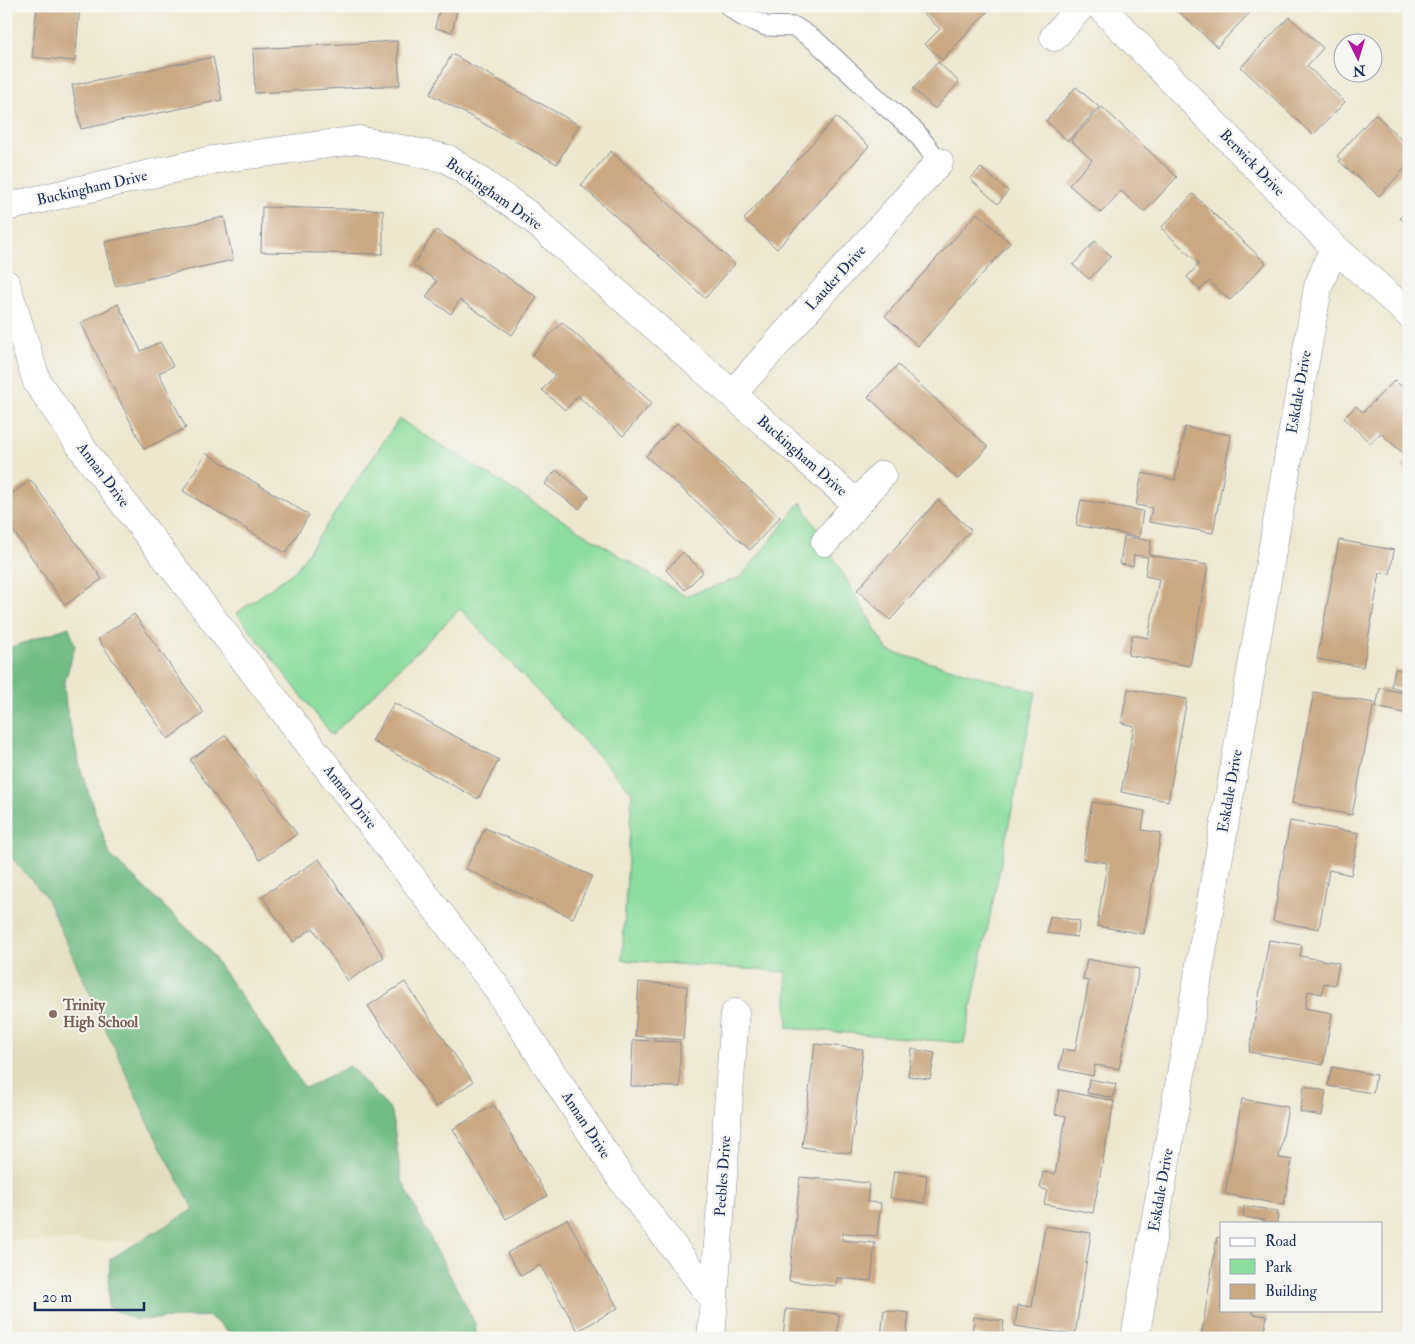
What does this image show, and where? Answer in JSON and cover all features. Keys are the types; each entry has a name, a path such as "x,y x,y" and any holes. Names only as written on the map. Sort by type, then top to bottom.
{"street":[{"path":"1054,37 1081,6"},
{"name":"Berwick Drive","path":"1100,6 1334,247 1409,314"},
{"name":"Buckingham Drive","path":"6,207 212,160 358,140 448,159 526,213 857,504"},
{"name":"Lauder Drive","path":"732,394 939,162"},
{"name":"Eskdale Drive","path":"1135,1338 1318,287 1334,247"},
{"name":"Annan Drive","path":"6,284 37,382 89,458 494,984 620,1177 714,1300"},
{"name":"Buckingham Drive","path":"825,542 882,475"},
{"name":"Peebles Drive","path":"711,1338 735,1013"}],"lane":[{"path":"730,6 742,16 766,26 795,27 816,41 915,132 939,162"}],"shaded area":[{"name":"Trinity High School","path":"6,851 46,897 152,1131 194,1209 138,1242 6,1240"}],"green space":[{"path":"399,419 685,596 741,577 801,502 888,651 1036,692 964,1043 788,1028 786,972 622,960 632,792 460,609 332,735 237,613 296,570"},
{"path":"69,627 75,646 64,685 66,706 81,771 110,855 206,946 305,1088 350,1066 392,1112 401,1178 475,1323 477,1338 236,1338 209,1316 136,1320 108,1307 110,1259 194,1209 152,1131 46,897 6,851 6,645 9,648"}],"building":[{"path":"37,6 80,6 75,61 32,57"},
{"path":"440,6 458,6 452,32 435,28"},
{"path":"891,6 903,6 897,12"},
{"path":"916,6 987,6 990,9 942,60 925,44 940,29"},
{"path":"1173,6 1256,6 1217,47"},
{"path":"1289,17 1323,48 1307,66 1345,102 1313,135 1241,67"},
{"path":"397,41 400,85 255,93 253,49"},
{"path":"452,54 579,125 557,164 430,94"},
{"path":"213,57 222,100 81,129 72,85"},
{"path":"938,62 959,82 935,109 913,89"},
{"path":"1076,87 1099,107 1068,141 1046,121"},
{"path":"1102,107 1177,177 1144,212 1121,191 1101,213 1069,185 1092,160 1071,140"},
{"path":"1375,114 1409,147 1409,164 1379,196 1339,161 1341,160 1337,156"},
{"path":"836,117 869,146 777,249 744,219"},
{"path":"611,151 735,264 705,298 581,185"},
{"path":"981,168 1008,191 998,204 970,179"},
{"path":"1193,194 1266,263 1230,300 1209,281 1200,290 1187,277 1199,264 1161,228"},
{"path":"262,207 383,210 383,254 261,252"},
{"path":"1409,208 1409,226 1400,218"},
{"path":"977,213 1010,243 918,346 885,316"},
{"path":"224,217 233,260 115,286 105,242"},
{"path":"436,230 537,297 512,335 460,300 451,314 426,297 437,281 413,265"},
{"path":"1095,241 1111,256 1089,279 1073,265"},
{"path":"118,304 141,351 160,342 173,366 159,373 186,428 144,449 81,323"},
{"path":"562,322 652,403 623,436 578,396 565,410 542,390 555,375 532,355"},
{"path":"898,365 988,447 958,479 868,397"},
{"path":"1395,380 1409,394 1409,459 1381,433 1370,443 1344,418 1356,406 1363,412"},
{"path":"677,423 780,517 750,550 646,456"},
{"path":"1185,427 1231,435 1213,533 1149,522 1152,508 1136,505 1142,473 1175,480"},
{"path":"206,453 309,515 286,553 183,491"},
{"path":"1409,460 1409,474 1402,467"},
{"path":"556,470 589,496 579,509 545,484"},
{"path":"31,480 102,579 65,605 6,521 6,498"},
{"path":"938,500 971,530 890,620 857,590"},
{"path":"1081,500 1143,511 1139,537 1076,525"},
{"path":"1124,536 1151,541 1149,555 1208,565 1190,666 1128,655 1132,635 1148,638 1159,579 1145,576 1148,557 1134,555 1133,566 1120,564"},
{"path":"1339,540 1394,550 1390,574 1380,573 1363,667 1317,659"},
{"path":"683,552 703,572 685,590 666,570"},
{"path":"134,614 204,713 168,739 98,639"},
{"path":"1395,669 1409,672 1409,691 1391,687"},
{"path":"1380,688 1409,694 1408,714 1376,707"},
{"path":"1128,689 1187,699 1168,801 1121,792 1134,726 1121,723"},
{"path":"1314,692 1374,703 1352,815 1292,803"},
{"path":"394,703 499,760 478,799 372,741"},
{"path":"226,735 297,834 260,860 190,760"},
{"path":"1092,802 1145,811 1142,830 1161,833 1144,934 1097,926 1107,863 1083,859"},
{"path":"1290,821 1359,833 1351,875 1329,870 1319,929 1273,921"},
{"path":"485,828 592,876 573,918 466,869"},
{"path":"319,859 384,957 348,981 313,928 293,942 262,896"},
{"path":"1050,916 1080,921 1077,937 1047,933"},
{"path":"1269,940 1302,945 1300,956 1339,963 1335,985 1324,983 1322,994 1308,991 1305,1008 1332,1013 1323,1065 1249,1052"},
{"path":"1087,959 1139,969 1119,1069 1095,1065 1093,1076 1059,1069 1063,1049 1075,1051 1089,981 1083,980"},
{"path":"405,982 473,1082 436,1107 368,1006"},
{"path":"639,982 687,986 683,1040 635,1036"},
{"path":"633,1040 680,1042 680,1087 631,1086"},
{"path":"815,1044 863,1049 851,1153 802,1147"},
{"path":"912,1049 935,1053 930,1079 908,1076"},
{"path":"1332,1067 1376,1075 1373,1093 1328,1086"},
{"path":"1089,1079 1116,1084 1113,1098 1087,1093"},
{"path":"1304,1086 1326,1091 1322,1116 1300,1112"},
{"path":"1059,1090 1114,1101 1093,1213 1044,1204 1047,1190 1040,1188 1043,1172 1055,1174 1066,1116 1055,1114"},
{"path":"1242,1099 1288,1107 1279,1158 1292,1160 1284,1205 1225,1194"},
{"path":"494,1105 547,1196 506,1219 453,1129"},
{"path":"894,1171 927,1175 924,1203 890,1198"},
{"path":"800,1177 869,1183 867,1202 881,1203 877,1236 843,1233 842,1240 875,1243 871,1281 837,1278 836,1286 789,1281"},
{"path":"1244,1206 1278,1211 1277,1222 1264,1222 1264,1220 1243,1217"},
{"path":"567,1219 618,1308 578,1331 540,1265 521,1276 507,1253"},
{"path":"1045,1226 1091,1233 1075,1335 1015,1326 1018,1305 1032,1307"},
{"path":"1217,1237 1220,1238 1220,1312 1253,1312 1253,1314 1267,1316 1263,1338 1201,1338"},
{"path":"786,1309 839,1314 837,1338 783,1338"},
{"path":"884,1310 909,1313 906,1338 881,1336"},
{"path":"974,1317 1004,1321 1002,1338 972,1334"}],"place":[{"name":"Trinity High School","path":"53,1014"}]}
